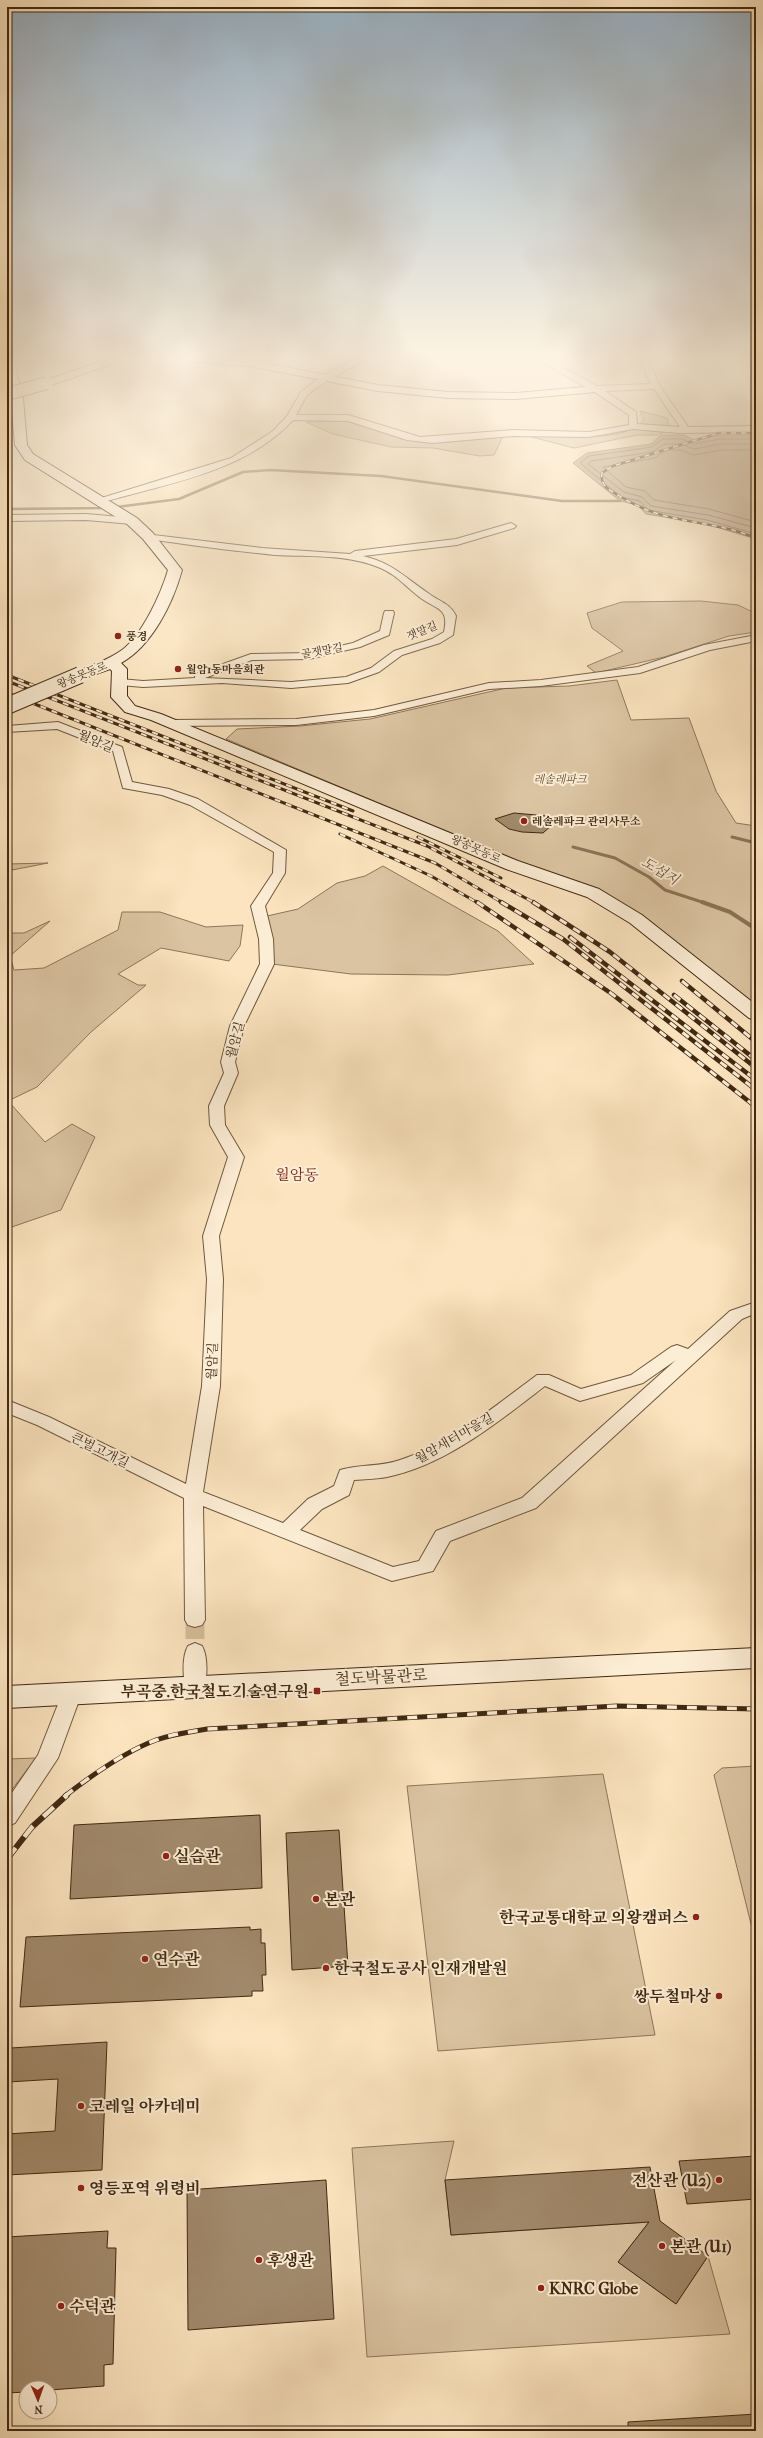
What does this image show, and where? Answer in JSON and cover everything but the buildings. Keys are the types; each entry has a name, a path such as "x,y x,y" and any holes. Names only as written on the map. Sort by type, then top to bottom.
{"street":[{"path":"51,472 127,517 148,536 175,570 172,584 138,642 129,653 110,662"},
{"path":"103,502 198,472"},
{"path":"7,518 127,517"},
{"path":"346,556 458,542 511,526"},
{"name":"잿말길","path":"120,682 143,684 222,680 291,685 348,680 375,670 398,653 436,641 449,633 453,621 438,602 423,595 413,585 381,564 346,556 278,552 148,536"},
{"name":"골잿말길","path":"168,683 207,674 251,657 309,656 356,645 385,633 389,613"},
{"name":"왕송못동로","path":"172,723 296,722 374,713 489,686 541,683 640,670 708,647 756,638"},
{"name":"왕송못동로","path":"7,706 110,662 120,669 119,697 130,709 172,723 373,808 429,828 512,865 592,893 636,919 756,1014"},
{"name":"월암길","path":"7,729 58,725 118,749 127,785 165,792 194,802 280,850 279,873 258,906 266,939 267,964 236,1026 228,1062 232,1072 219,1095 216,1116 222,1139 236,1157 211,1236 215,1279 211,1386 193,1496 195,1620"},
{"path":"193,1496 392,1574 426,1566 443,1536 530,1503 683,1354 736,1315 756,1307"},
{"name":"월암새터마을길","path":"286,1532 315,1504 342,1490 346,1474 388,1470 416,1461 485,1422 543,1379 580,1395 637,1379 683,1354"},
{"name":"큰벌고개길","path":"7,1406 43,1421 193,1496"},
{"path":"195,1686 196,1651"},
{"name":"철도박물관로","path":"7,1697 71,1695 195,1686 756,1658"},
{"path":"7,1817 47,1758 71,1695"}],"green space":[{"path":"701,601 738,605 755,613 756,632 729,636 664,657 596,673 587,666 623,651 592,628 587,613 622,602"},
{"name":"레솔레파크","path":"617,680 631,720 689,718 716,791 736,823 756,826 756,1009 639,916 479,845 226,739 237,729 300,726 370,719 506,688 569,686"},
{"path":"48,863 7,871 7,864"},
{"path":"383,866 498,931 534,964 448,975 351,974 272,964 267,916 298,909 337,883 365,876"},
{"path":"122,912 160,912 206,927 243,925 240,946 229,961 161,948 118,974 138,985 146,985 91,1032 37,1087 8,1101 45,1142 72,1124 95,1137 61,1210 9,1228 7,1232 7,933 24,933 50,921 10,956 14,970 44,968 118,930"},
{"path":"36,1758 7,1796 7,1759"},
{"path":"756,1766 756,1944 714,1775 722,1768"},
{"path":"603,1774 655,2035 438,2051 407,1786"},
{"path":"454,2141 445,2180 451,2235 649,2222 618,2262 676,2304 708,2256 730,2334 367,2357 352,2148"}],"water":[{"path":"584,472 756,472 756,539 706,524 646,514 638,505 620,501"}],"waterway":[{"path":"7,509 109,508 179,499 246,472"},
{"path":"303,472 381,476 562,501 620,501"},
{"name":"도섭지","path":"732,837 756,843"},
{"name":"도섭지","path":"573,847 615,858 649,877 665,890 703,902"},
{"name":"도섭지","path":"703,902 730,912 756,929"}],"tunnel":[{"path":"195,1620 195,1651"}],"railway":[{"path":"604,472 602,473 602,478 604,485 635,505 662,515 717,526 756,538"},
{"path":"7,675 353,811"},
{"path":"7,681 427,846 535,903"},
{"path":"7,693 435,863 503,903"},
{"path":"340,834 431,876 478,903"},
{"path":"418,837 501,878"},
{"path":"477,902 612,994 756,1107"},
{"path":"501,902 563,939 756,1090"},
{"path":"533,902 610,952 756,1068"},
{"path":"570,937 756,1080"},
{"path":"682,981 756,1042"},
{"path":"674,995 756,1060"},
{"path":"65,1796 109,1765 144,1745 169,1736 207,1729 617,1706 756,1709"},
{"path":"7,1859 32,1827 67,1795"}],"place":[{"name":"풍경","path":"118,636"},
{"name":"월암1동마을회관","path":"178,669"},
{"name":"레솔레파크 관리사무소","path":"524,821"},
{"name":"부곡중.한국철도기술연구원","path":"317,1691"},
{"name":"실습관","path":"166,1856"},
{"name":"본관","path":"316,1899"},
{"name":"한국교통대학교 의왕캠퍼스","path":"696,1917"},
{"name":"연수관","path":"145,1959"},
{"name":"한국철도공사 인재개발원","path":"326,1968"},
{"name":"쌍두철마상","path":"719,1996"},
{"name":"코레일 아카데미","path":"81,2106"},
{"name":"전산관 (U2)","path":"719,2180"},
{"name":"영등포역 위령비","path":"81,2188"},
{"name":"본관 (U1)","path":"662,2246"},
{"name":"후생관","path":"259,2260"},
{"name":"KNRC Globe","path":"541,2288"},
{"name":"수덕관","path":"61,2306"}],"district":[{"name":"월암동","path":"297,1175"}]}
